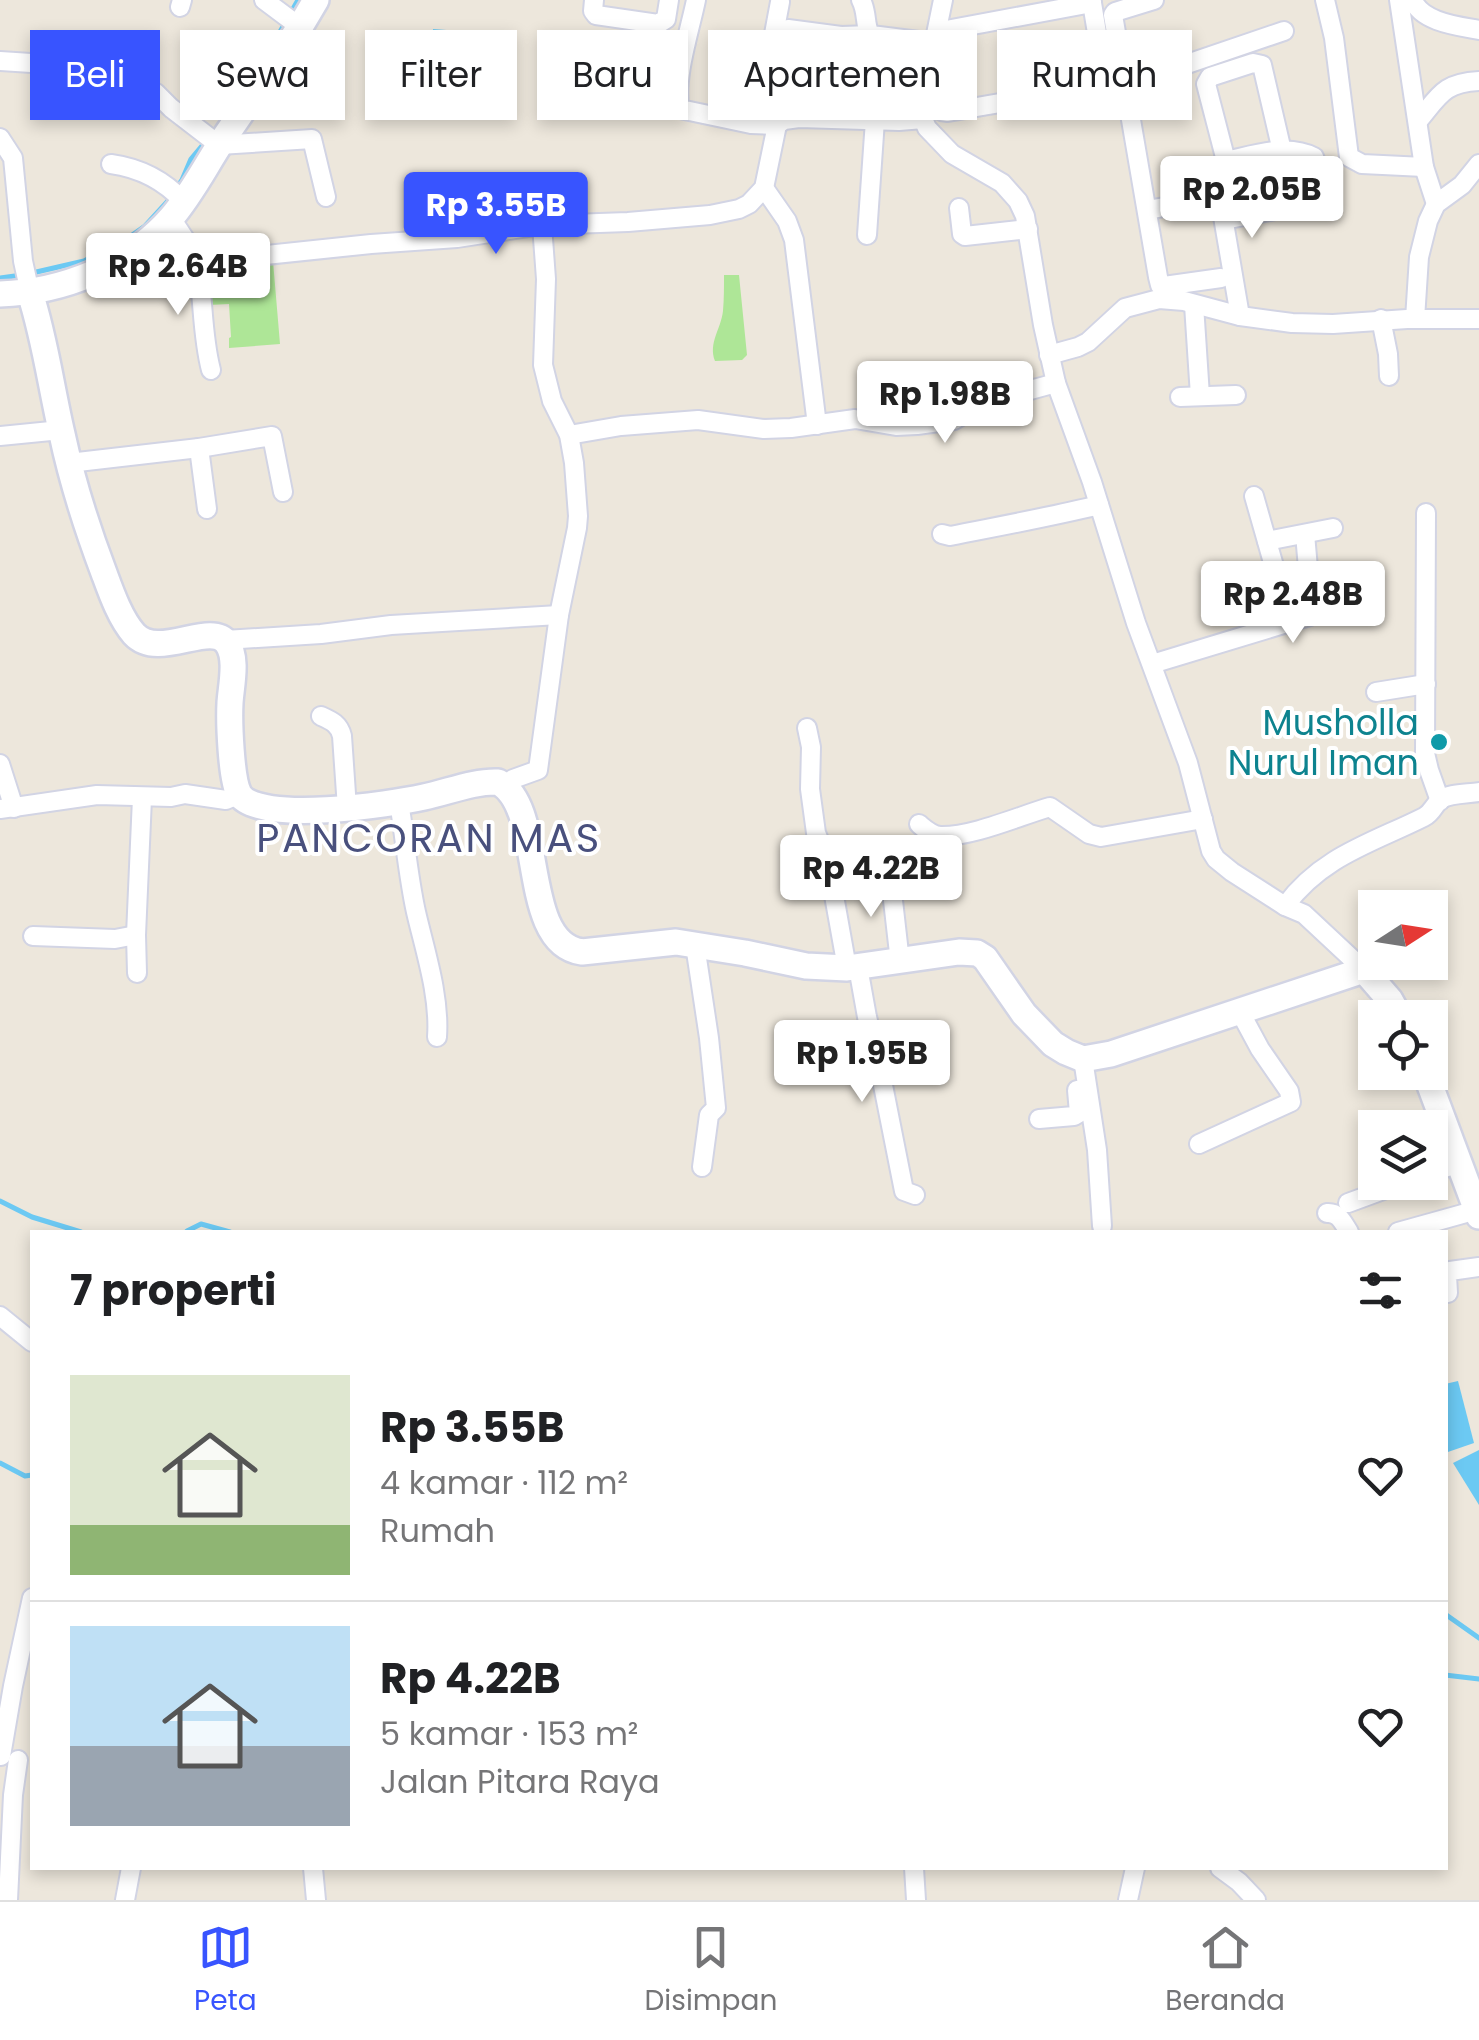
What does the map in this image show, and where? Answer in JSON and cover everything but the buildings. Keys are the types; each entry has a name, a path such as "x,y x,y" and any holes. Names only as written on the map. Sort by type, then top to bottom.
{"main road":[{"path":"0,294 98,271 148,242 212,140 282,12 316,0"},
{"path":"28,287 46,350 69,463 104,574 132,631 141,640 154,643 204,636 225,640 229,645 233,762 240,794 248,802 266,808 348,808 498,782 506,786 520,807 544,912 555,935 567,947 582,952 658,942 745,953 806,966 852,968 967,952 982,955 1033,1025 1053,1044 1077,1057 1126,1049 1358,972"},
{"path":"1373,980 1390,1000"},
{"path":"1432,1090 1468,1177 1478,1213"}],"street":[{"path":"594,0 596,15 658,24 666,19 670,0"},
{"path":"696,0 682,69 680,109 767,125 784,120"},
{"path":"861,0 868,30"},
{"path":"941,30 943,0"},
{"path":"943,30 952,0"},
{"path":"1116,30 1115,12 1154,0"},
{"path":"1324,0 1334,38 1348,157 1362,164 1424,167"},
{"path":"1398,0 1424,167 1436,204"},
{"path":"1413,0 1418,11 1433,18 1479,30"},
{"path":"780,2 764,188 787,221 794,240 816,426"},
{"path":"967,30 1091,2 1096,30"},
{"path":"788,29 795,30"},
{"path":"1192,63 1284,32"},
{"path":"0,61 108,68 145,85 212,140 312,138 326,197"},
{"path":"1240,316 1217,182 1226,161 1206,84 1210,77 1253,63 1262,65 1282,151"},
{"path":"1418,122 1448,87 1479,81"},
{"path":"867,235 875,120"},
{"path":"924,120 952,154 1002,183 1022,208 1056,383 1127,596 1188,762 1208,844 1216,859 1304,914 1358,964"},
{"path":"1131,120 1160,284 1221,278"},
{"path":"0,138 10,149 15,168 22,261 28,287"},
{"path":"1224,220 1316,202 1321,182 1314,157 1305,153 1282,151 1226,161"},
{"path":"111,164 137,169 176,201 196,256 210,370"},
{"path":"1415,319 1419,257 1428,221 1436,204 1456,191 1479,164"},
{"path":"196,256 218,260 457,238 542,225 710,215 739,210 764,188"},
{"path":"1147,210 1206,200"},
{"path":"960,208 965,236 1028,229"},
{"path":"506,786 513,779 538,770 559,615 578,528 569,435 548,389 543,364 546,279 542,225"},
{"path":"1049,355 1088,342 1125,308 1158,299 1292,323 1479,319"},
{"path":"1194,305 1200,396"},
{"path":"1381,319 1389,376"},
{"path":"569,435 698,420 764,429 856,419 907,426 948,421 996,398 1056,383"},
{"path":"1180,397 1236,395"},
{"path":"0,436 61,430"},
{"path":"69,463 272,436 284,492"},
{"path":"198,448 207,510"},
{"path":"1254,496 1290,622"},
{"path":"942,534 950,536 1044,519 1099,505"},
{"path":"1426,513 1426,753 1440,801"},
{"path":"1267,541 1332,528"},
{"path":"1152,664 1312,614 1304,534"},
{"path":"225,640 292,636 436,617 559,615"},
{"path":"1376,692 1426,684"},
{"path":"321,716 340,727 348,808"},
{"path":"807,728 816,833 828,862 879,1065 904,1191 916,1195"},
{"path":"0,764 7,808 97,796 171,798 185,794 226,800 240,794"},
{"path":"1286,906 1326,864 1428,815 1446,797 1479,792"},
{"path":"137,973 142,798"},
{"path":"399,802 415,909 436,1004 436,1037"},
{"path":"919,824 937,836 976,830 1050,807 1089,834 1101,837 1202,819"},
{"path":"890,874 900,962"},
{"path":"33,936 114,939 136,935"},
{"path":"696,946 716,1108 709,1115 702,1167"},
{"path":"1199,1144 1291,1102 1239,1010"},
{"path":"1038,1119 1074,1116 1080,1111 1077,1057"},
{"path":"1077,1057 1098,1160 1102,1226"},
{"path":"1348,1203 1358,1199"},
{"path":"1327,1212 1338,1215 1348,1230"},
{"path":"1406,1230 1478,1213"},
{"path":"1448,1292 1450,1271 1479,1267"},
{"path":"0,1316 30,1340"},
{"path":"8,1900 13,1686 30,1607"},
{"path":"125,1900 131,1870"},
{"path":"313,1870 316,1900"},
{"path":"914,1870 916,1900"},
{"path":"1128,1900 1135,1870"},
{"path":"1241,1875 1256,1900"}],"green space":[{"path":"273,261 280,344 229,348 229,304 209,305 205,266"},
{"path":"724,275 739,275 747,355 742,360 715,361 713,354 723,311"}],"water":[{"path":"1458,1381 1474,1443 1448,1452 1448,1383"},
{"path":"1479,1450 1479,1505 1453,1463"}],"waterway":[{"path":"281,30 298,0"},
{"path":"32,273 84,261 145,226 167,202 206,141"},
{"path":"0,278 22,275"},
{"path":"0,1201 32,1217 74,1230"},
{"path":"189,1230 201,1224 223,1230"},
{"path":"0,1463 30,1475"},
{"path":"1448,1616 1479,1638"},
{"path":"1448,1675 1479,1679"}],"place":[{"name":"Musholla Nurul Iman","path":"1439,742"}],"district":[{"name":"PANCORAN MAS","path":"429,838"}]}
